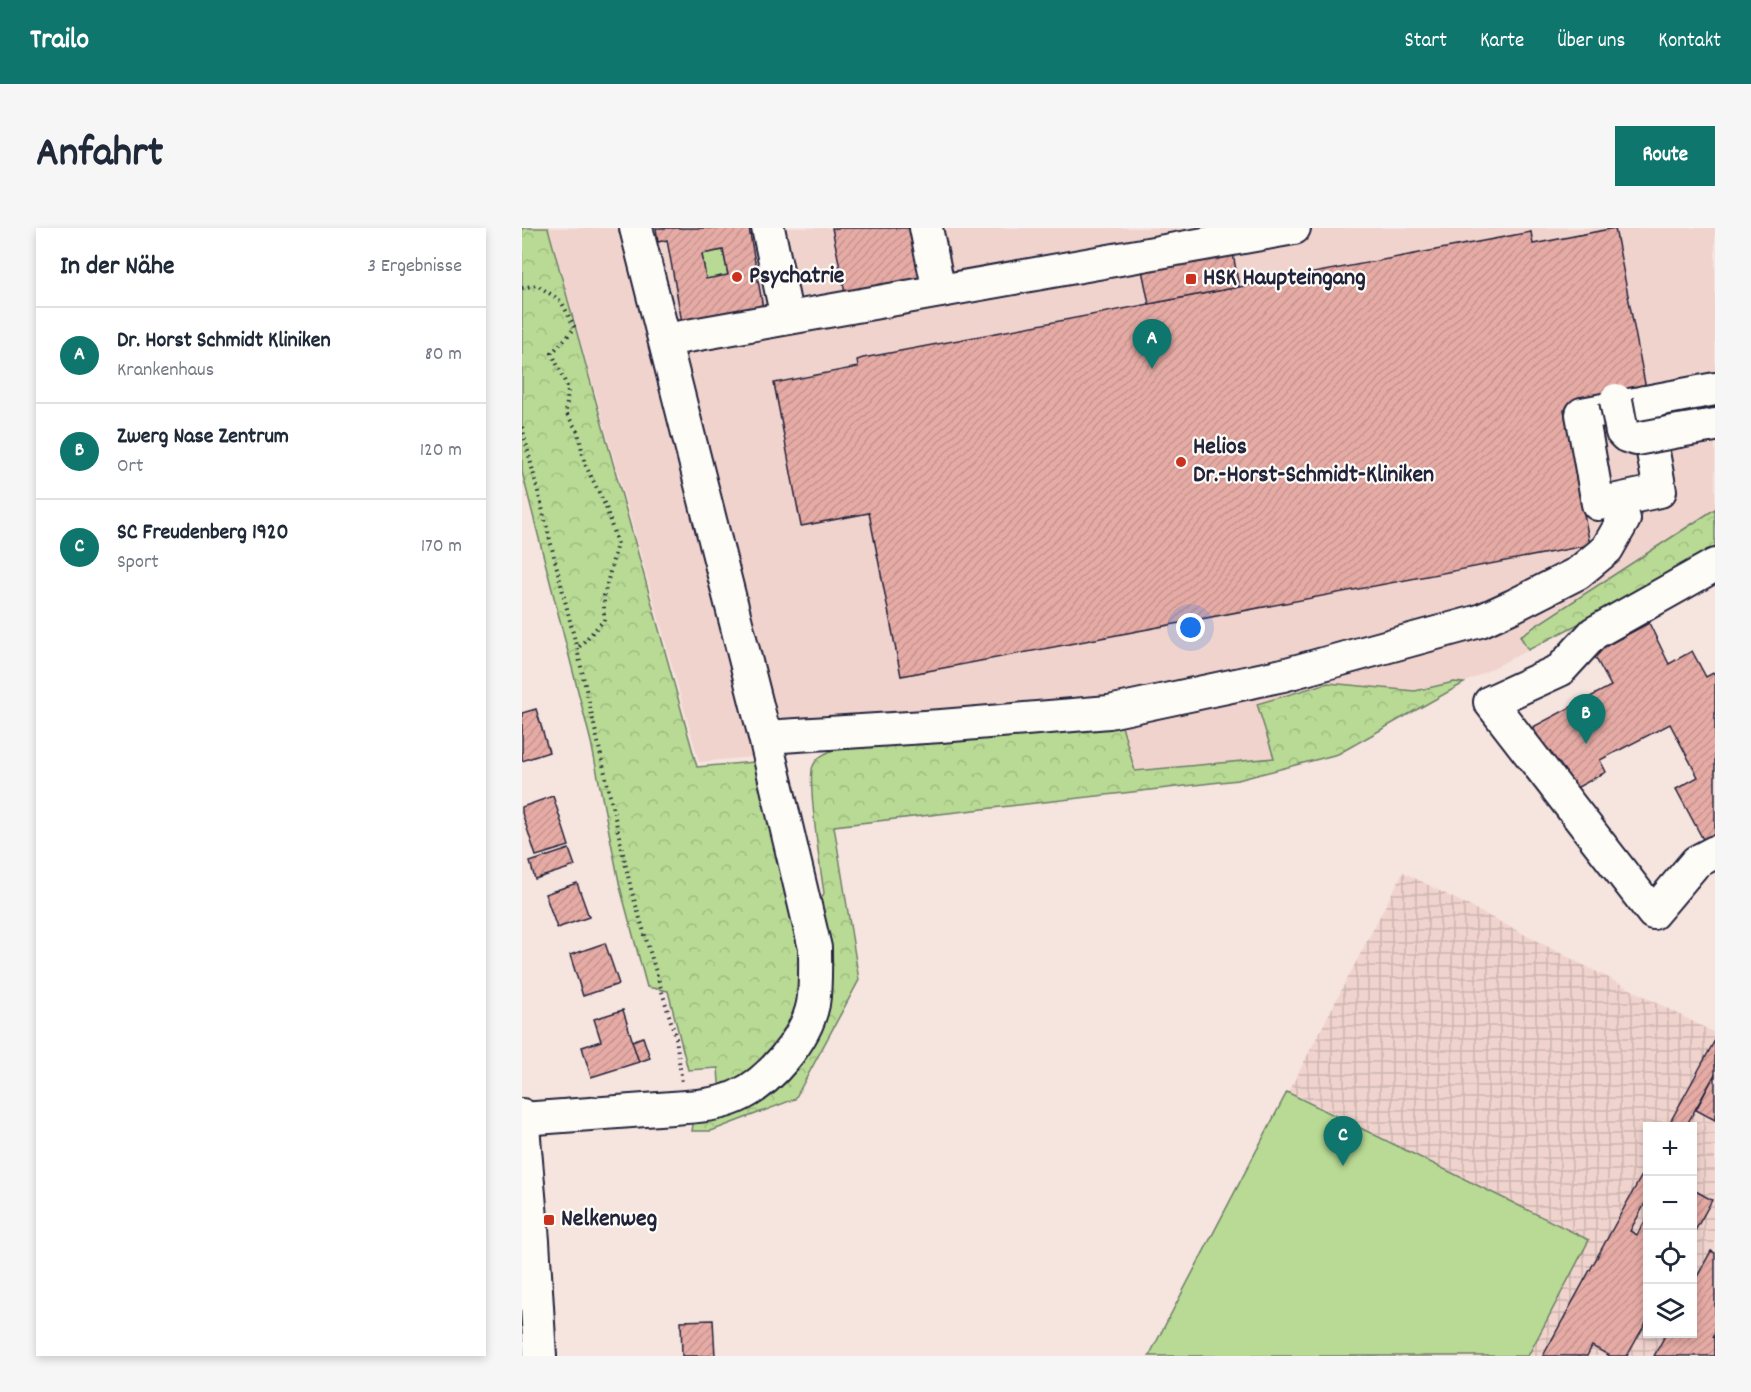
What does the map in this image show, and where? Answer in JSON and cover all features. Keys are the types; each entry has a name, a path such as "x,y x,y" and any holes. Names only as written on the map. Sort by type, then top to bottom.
{"street":[{"path":"540,1356 522,1118 686,1107 707,1105 734,1098 754,1088 791,1049 802,1033 813,1006 816,983 815,948 765,737 636,228"},
{"path":"768,228 787,318"},
{"path":"926,228 939,291"},
{"path":"665,340 987,283 1225,235 1294,228"},
{"path":"1715,389 1630,401 1622,432 1636,439 1715,425"},
{"path":"765,737 1109,712 1283,675 1480,621 1513,606 1578,573 1607,549 1624,519"},
{"path":"1710,577 1594,633 1560,670 1490,702 1653,913 1696,862 1715,852"}],"path":[{"path":"522,288 537,285 561,301 575,328 552,353 568,389 566,413 578,432 585,464 606,507 617,544 604,596 604,620 578,649"},
{"path":"522,427 578,649 631,890 676,1038 686,1107"}],"shaded area":[{"path":"549,228 1715,228 1715,509 1520,635 1528,650 1464,683 1454,682 1415,691 1328,683 1257,704 1274,758 1135,771 1121,723 699,762"},
{"path":"1403,872 1715,1033 1715,1356 1528,1356 1589,1240 1289,1091"}],"green space":[{"path":"522,228 548,228 697,767 754,762 791,905 820,902 824,893 815,827 812,774 817,760 834,750 1121,723 1135,771 1274,758 1257,704 1328,683 1415,691 1454,682 1464,683 1338,754 1238,780 834,826 859,980 795,1099 711,1131 692,1131 694,1118 721,1111 718,1068 688,1070 668,991 647,987 620,887 591,742 522,472"},
{"path":"723,250 728,275 706,279 702,254"},
{"path":"1715,509 1715,553 1528,650 1520,636"},
{"path":"1287,1092 1589,1240 1528,1356 1149,1356"}],"building":[{"name":"Psychatrie","path":"656,228 749,228 764,314 683,328 667,240 658,242","holes":["723,250 728,275 706,279 702,254"]},
{"path":"832,228 910,228 921,282 846,298"},
{"name":"Helios Dr.-Horst-Schmidt-Kliniken","path":"1615,228 1647,394 1564,410 1590,545 901,676 869,513 801,526 774,383 858,367 857,360 863,358 1531,232 1533,244"},
{"path":"1232,248 1239,287 1149,304 1141,265"},
{"path":"1649,623 1669,664 1692,651 1706,677 1715,672 1715,839 1706,845 1676,789 1698,777 1670,724 1600,760 1606,772 1567,793 1533,727 1611,686 1593,653"},
{"path":"536,709 549,752 522,761 522,713"},
{"path":"553,796 569,846 536,856 522,807"},
{"path":"569,849 575,866 535,879 530,862"},
{"path":"577,883 589,917 557,928 545,894"},
{"path":"605,943 619,984 583,996 570,955"},
{"path":"623,1010 639,1062 591,1077 582,1047 601,1041 594,1019"},
{"path":"643,1037 650,1058 639,1062 632,1041"},
{"path":"1715,1040 1715,1074 1688,1122 1670,1122"},
{"path":"1715,1074 1715,1120 1696,1110"},
{"path":"1643,1173 1643,1207 1630,1231 1637,1235 1643,1225 1643,1328 1627,1356 1610,1356 1592,1346 1587,1356 1543,1356"},
{"path":"1697,1192 1712,1200 1697,1227"},
{"path":"1711,1251 1715,1253 1715,1333 1713,1337 1715,1338 1715,1356 1654,1356 1664,1338 1697,1338 1697,1277"},
{"path":"713,1320 715,1356 682,1356 681,1321"}],"place":[{"name":"Psychatrie","path":"737,277"},
{"name":"HSK Haupteingang","path":"1191,279"},
{"name":"Dr. Horst Schmidt Kliniken","path":"1152,369"},
{"name":"Helios Dr.-Horst-Schmidt-Kliniken","path":"1181,462"},
{"name":"Zwerg Nase Zentrum","path":"1586,744"},
{"name":"SC Freudenberg 1920","path":"1343,1166"},
{"name":"Nelkenweg","path":"549,1220"}]}
